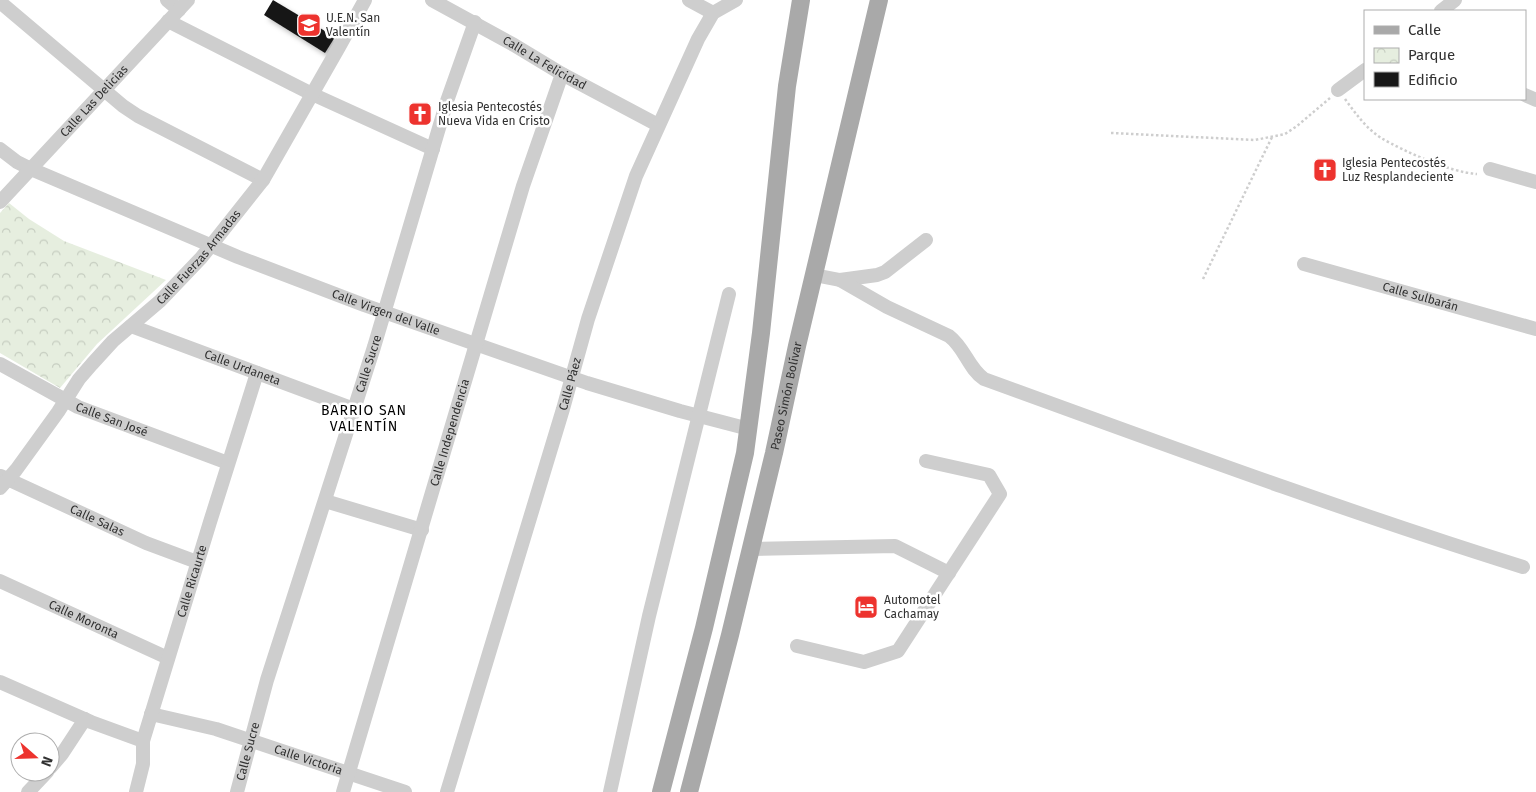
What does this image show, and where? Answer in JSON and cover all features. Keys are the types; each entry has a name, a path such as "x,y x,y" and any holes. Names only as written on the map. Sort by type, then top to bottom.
{"main road":[{"path":"661,792 730,521 749,430 787,86 802,0"},
{"name":"Paseo Simón Bolívar","path":"689,792 751,549 880,0"}],"street":[{"path":"167,0 183,5"},
{"name":"Calle Fuerzas Armadas","path":"2,481 92,364 113,341 160,301 212,245 263,180 364,0"},
{"name":"Calle La Felicidad","path":"432,0 475,22 562,74 658,124"},
{"path":"689,0 714,13"},
{"name":"Calle Páez","path":"447,792 606,260 636,176 698,39 714,13 736,0"},
{"path":"1442,10 1455,0"},
{"path":"0,2 123,106 138,116 263,180"},
{"name":"Calle Las Delicias","path":"0,202 183,5"},
{"path":"168,21 312,94 433,149"},
{"name":"Calle Sucre","path":"237,792 267,680 354,409 447,101 475,22"},
{"path":"1338,90 1364,71"},
{"name":"Calle Independencia","path":"343,792 523,186 562,74"},
{"name":"Calle Virgen del Valle","path":"0,149 12,159 31,169 212,245 384,312 571,377 749,430"},
{"path":"1490,169 1536,182"},
{"path":"814,275 840,280 877,275 884,272 926,240"},
{"name":"Calle Sulbarán","path":"1304,264 1536,329"},
{"path":"840,280 887,307 949,336 956,341 971,367 984,379 1423,536 1523,567"},
{"path":"610,792 649,616 729,294"},
{"name":"Calle Urdaneta","path":"131,326 354,409"},
{"name":"Calle San José","path":"0,364 65,401 100,417 228,463"},
{"name":"Calle Ricaurte","path":"136,792 143,764 144,741 151,714 257,373"},
{"path":"796,646 864,662 898,651 1000,494 989,475 926,461"},
{"name":"Calle Salas","path":"2,481 146,543 197,562"},
{"path":"325,501 422,530"},
{"path":"751,549 895,546 949,573"},
{"name":"Calle Moronta","path":"0,581 168,658"},
{"path":"0,682 85,719 144,741"},
{"name":"Calle Victoria","path":"151,714 191,722 251,740 405,792"},
{"path":"60,756 85,719"},
{"path":"28,792 38,782"}],"path":[{"path":"1111,133 1255,140 1272,137 1285,134 1298,126 1338,90 1372,132 1393,145 1457,171 1484,174 1490,169"},
{"path":"1203,279 1272,137"}],"green space":[{"path":"9,203 29,219 64,241 166,280 97,344 60,388 0,353 0,213"}],"building":[{"path":"273,0 335,37 325,53 264,15"}],"place":[{"name":"U.E.N. San Valentín","path":"309,25"},
{"name":"Iglesia Pentecostés Nueva Vida en Cristo","path":"420,114"},
{"name":"Iglesia Pentecostés Luz Resplandeciente","path":"1325,170"},
{"name":"Automotel Cachamay","path":"866,607"}],"district":[{"name":"BARRIO SAN VALENTÍN","path":"364,418"}]}
